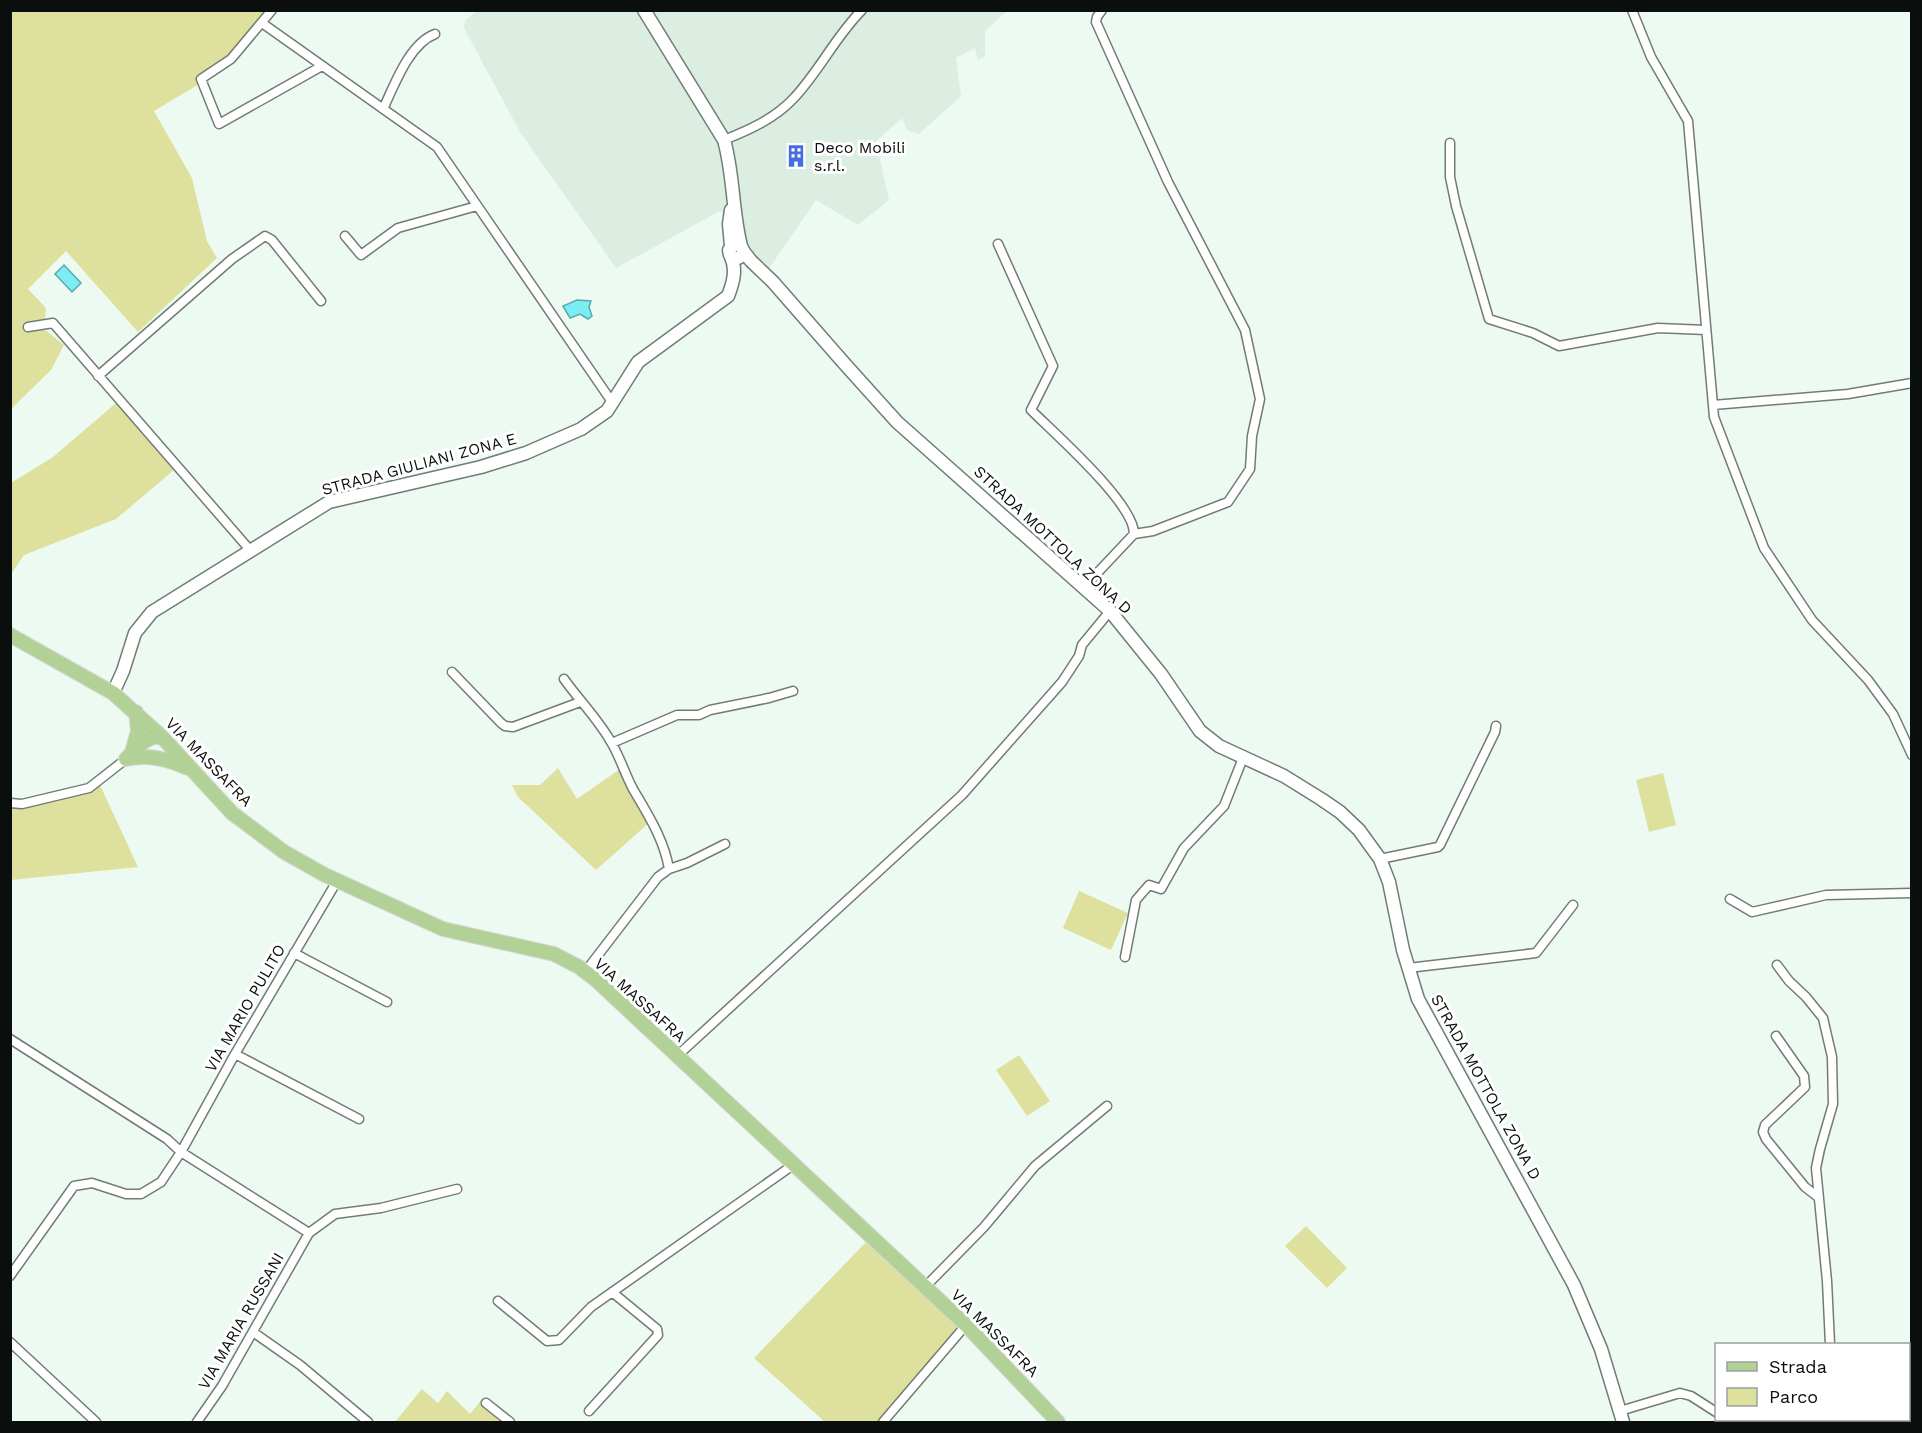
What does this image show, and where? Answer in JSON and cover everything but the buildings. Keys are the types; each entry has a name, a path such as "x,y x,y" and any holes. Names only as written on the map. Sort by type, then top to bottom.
{"main road":[{"path":"644,10 724,140 730,161 733,203 729,224 737,255"},
{"name":"STRADA MOTTOLA ZONA D","path":"737,255 748,264 761,269 897,422 1110,611 1161,674 1200,731 1219,746 1284,776 1340,812 1359,830 1380,859 1389,882 1403,950 1423,1010 1574,1285 1601,1349 1622,1417"},
{"name":"STRADA GIULIANI ZONA E","path":"113,693 123,671 135,633 152,612 330,502 481,466 525,453 581,429 607,411 639,362 728,296 737,255"},
{"name":"VIA MASSAFRA","path":"10,635 113,693 162,737 232,813 284,852 337,881 443,929 554,954 585,972 966,1325 1058,1422"},
{"path":"134,756 138,724 136,712"},
{"path":"134,756 155,752 161,747 162,737"},
{"path":"134,756 162,758 193,770"}],"street":[{"path":"272,10 231,59 201,79 219,124 322,66"},
{"path":"724,140 753,129 792,100 848,25 862,10"},
{"path":"1084,587 1134,534 1153,531 1228,502 1250,470 1252,436 1260,404 1260,393 1245,330 1168,182 1096,22 1102,10"},
{"path":"1632,10 1651,57 1688,121 1714,417 1764,548 1812,620 1868,680 1893,714 1911,755"},
{"path":"262,23 437,147 612,402"},
{"path":"383,109 412,51 426,38 435,34"},
{"path":"1450,143 1452,187 1489,319 1533,333 1559,346 1658,328 1706,330"},
{"path":"345,236 361,255 398,228 477,206"},
{"path":"98,375 232,259 265,236 272,240 321,301"},
{"path":"998,244 1053,366 1031,410 1094,472 1118,501 1134,527 1134,534"},
{"path":"28,327 52,323 250,550"},
{"path":"1713,405 1848,394 1911,382"},
{"path":"677,1056 962,795 1062,682 1079,656 1082,645 1110,611"},
{"path":"452,672 501,723 508,726 520,724 580,702"},
{"path":"564,679 612,743 628,780 653,823 667,857 669,869"},
{"path":"612,743 677,715 704,714 710,710 793,691"},
{"path":"1380,859 1440,845 1496,726"},
{"path":"10,803 22,804 89,788 134,756"},
{"path":"1125,957 1136,900 1149,885 1161,889 1184,848 1224,806 1243,758"},
{"path":"585,972 658,877 669,869 687,864 725,844"},
{"name":"VIA MARIO PULITO","path":"10,1276 74,1186 92,1183 126,1194 141,1194 161,1182 181,1152 235,1054 337,881"},
{"path":"1730,899 1752,912 1826,895 1911,893"},
{"path":"1408,968 1536,953 1573,905"},
{"path":"294,953 387,1002"},
{"path":"1778,965 1789,981 1823,1018 1832,1056 1833,1104 1816,1168 1827,1281 1830,1343"},
{"path":"1776,1036 1803,1076 1805,1087 1765,1125 1763,1132 1766,1139 1806,1187 1818,1197"},
{"path":"10,1040 167,1139 181,1152 309,1233 335,1214 381,1208 457,1189"},
{"path":"235,1054 359,1119"},
{"path":"925,1287 984,1227 1035,1167 1091,1122 1107,1106"},
{"path":"498,1301 547,1341 559,1340 591,1307 793,1165"},
{"name":"VIA MARIA RUSSANI","path":"197,1422 222,1386 309,1233"},
{"path":"589,1411 658,1335 657,1329 612,1292"},
{"path":"884,1422 966,1325"},
{"path":"253,1332 300,1365 369,1422"},
{"path":"10,1342 96,1422"},
{"path":"1622,1417 1680,1393 1691,1396 1715,1411"},
{"path":"486,1403 510,1422"}],"shaded area":[{"path":"477,10 1007,11 985,31 985,56 978,60 975,48 956,58 961,96 919,134 907,130 902,118 876,141 889,200 858,225 816,200 768,270 751,261 739,234 720,211 616,268 520,132 464,28 465,21"}],"green space":[{"path":"11,11 275,11 226,68 154,111 192,178 207,241 217,258 138,332 66,251 28,289 46,308 44,329 64,345 51,370 11,409"},
{"path":"116,403 174,470 116,519 24,555 11,574 11,483 53,457"},
{"path":"558,768 577,799 620,769 651,821 596,870 518,797 512,785 540,785"},
{"path":"1663,773 1676,825 1649,832 1636,780"},
{"path":"100,785 138,867 11,880 10,801 37,803"},
{"path":"1079,891 1128,913 1111,950 1063,928"},
{"path":"1019,1055 1050,1101 1027,1116 996,1070"},
{"path":"1306,1226 1347,1268 1327,1288 1285,1246"},
{"path":"870,1238 961,1326 878,1422 825,1422 754,1358"},
{"path":"422,1389 438,1403 447,1391 470,1414 483,1398 513,1422 395,1422"}],"water":[{"path":"64,265 81,283 72,292 55,274"},
{"path":"577,300 591,301 589,307 592,316 588,319 580,314 570,318 563,306"}],"place":[{"name":"Deco Mobili s.r.l.","path":"796,156"}]}
